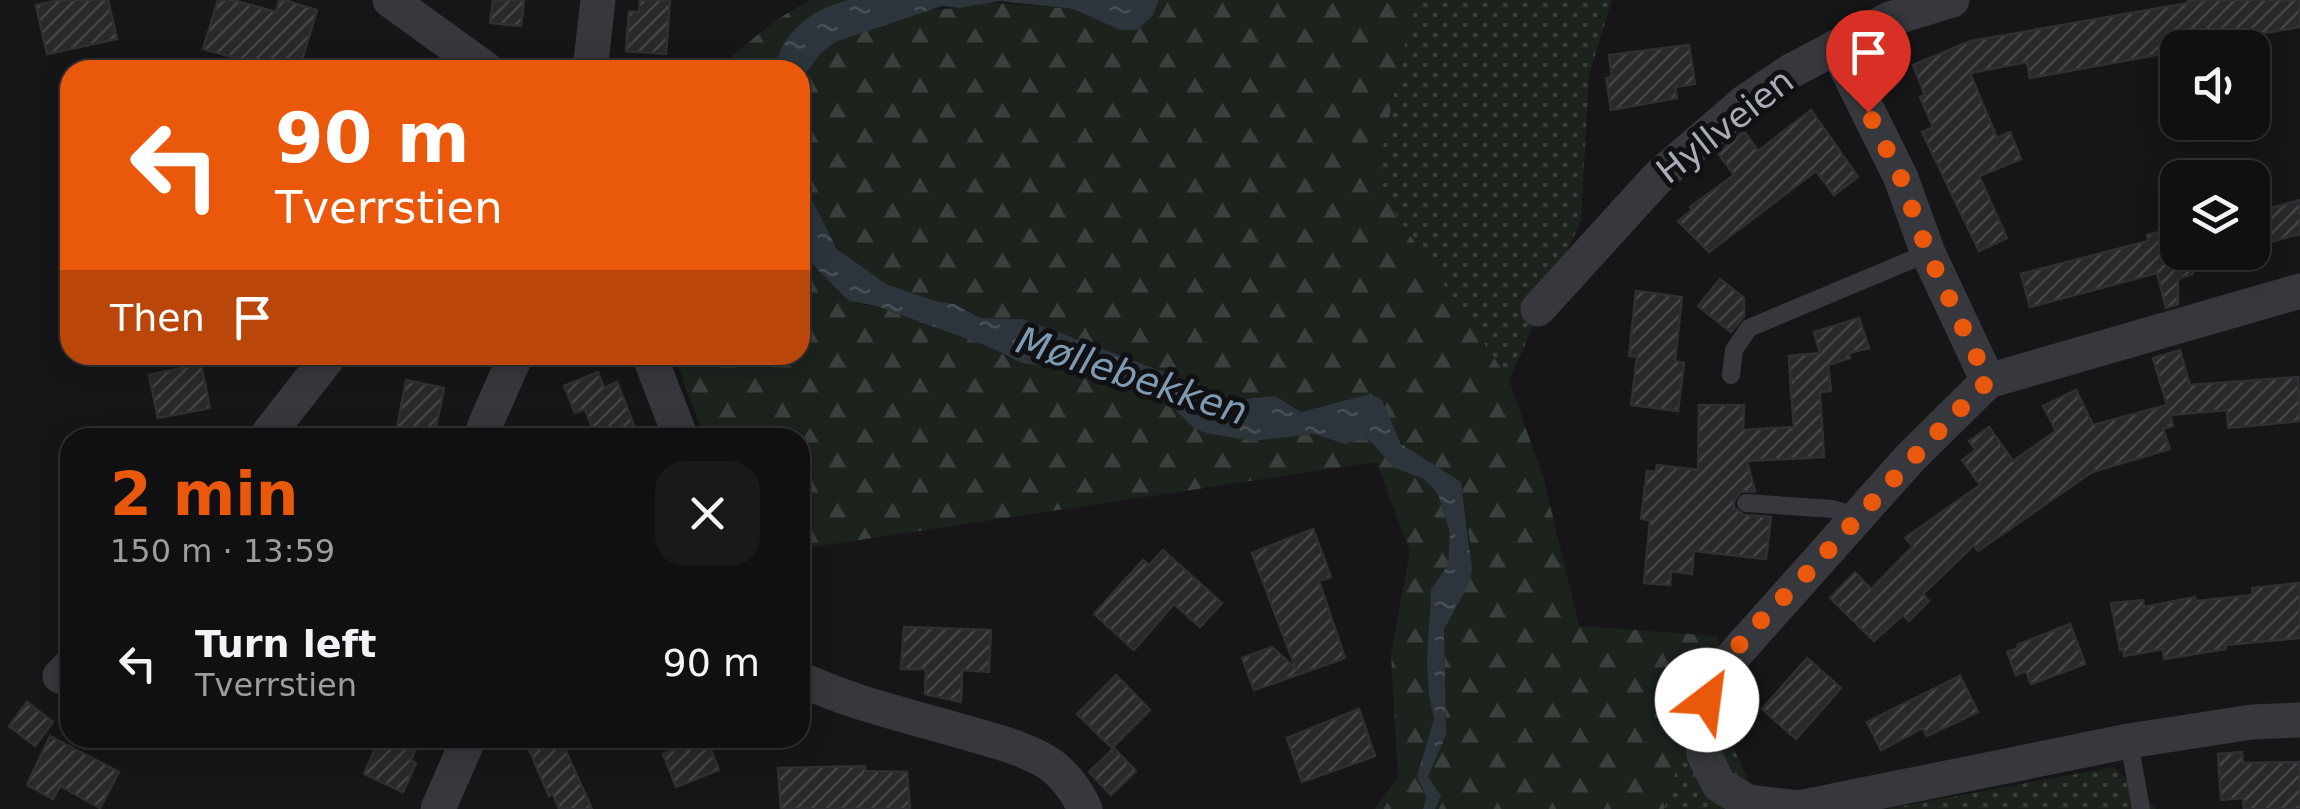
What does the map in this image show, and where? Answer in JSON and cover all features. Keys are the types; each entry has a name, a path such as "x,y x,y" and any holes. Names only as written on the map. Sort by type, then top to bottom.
{"street":[{"path":"390,0 473,60"},
{"path":"591,60 598,0"},
{"name":"Hyllveien","path":"1538,309 1658,176 1744,102 1890,19 1952,0"},
{"path":"1836,47 1901,178 1928,253 1988,381"},
{"path":"2300,291 1988,381 1910,458 1712,680 1701,720 1704,754 1720,785 1748,802 1799,808 2129,741 2252,722 2300,720"},
{"path":"273,428 322,365"},
{"path":"486,428 512,365"},
{"path":"652,365 677,428"},
{"path":"810,684 1044,760 1080,798 1085,809"},
{"path":"438,809 465,748"}],"lane":[{"path":"1731,374 1734,350 1749,328 1928,253"},
{"path":"1746,503 1832,509 1859,517"},
{"path":"2129,741 2141,809"}],"green space":[{"path":"810,0 848,0 822,9 800,24 783,44 777,60 727,60 776,20"},
{"path":"1159,0 1414,0 1375,184 1509,380 1544,480 1579,626 1718,636 1664,809 1435,809 1438,792 1428,777 1446,735 1444,629 1471,549 1461,482 1406,449 1370,394 1301,412 1275,396 1238,400 1024,319 980,318 954,304 886,284 843,255 821,223 810,194 810,68 834,42 927,10 982,2 1073,9 1120,30 1153,15"},
{"path":"1414,0 1612,0 1589,75 1581,221 1509,380 1375,184"},
{"path":"810,260 856,304 876,306 1008,357 1139,385 1161,396 1200,431 1253,441 1314,434 1345,444 1362,438 1371,442 1395,468 1424,479 1433,488 1450,533 1448,565 1429,604 1428,686 1434,719 1417,776 1426,796 1423,809 1375,809 1398,777 1391,655 1410,551 1376,462 810,547 810,428 701,428 678,365 810,365"},
{"path":"1718,636 1726,731 1755,795 1777,809 1664,809"},
{"path":"2114,767 2156,809 1886,809"}],"water":[{"path":"848,0 1159,0 1153,15 1137,30 1120,30 1073,9 1000,1 959,8 942,6 835,42 810,68 810,60 777,60 791,34 822,9"},
{"name":"Møllebekken","path":"810,194 837,249 886,284 954,304 980,318 1023,319 1238,400 1275,396 1301,412 1370,394 1382,400 1401,444 1461,482 1472,569 1469,584 1444,629 1446,735 1428,777 1441,796 1435,809 1423,809 1426,797 1417,776 1434,719 1427,662 1431,590 1448,565 1450,533 1439,497 1424,479 1395,468 1363,438 1345,444 1314,434 1253,441 1205,433 1194,428 1161,396 1139,385 1078,370 1022,363 987,346 876,306 849,301 810,260"}],"building":[{"path":"60,0 108,0 117,39 47,54 36,5"},
{"path":"218,0 233,0 276,12 279,0 284,0 317,10 302,60 243,60 203,49"},
{"path":"493,0 524,0 521,26 490,23"},
{"path":"640,0 670,0 666,54 626,51 629,11 639,12"},
{"path":"2300,0 2300,27 2270,32 2160,30 2160,54 2030,78 2027,62 1970,73 1997,138 2010,132 2021,159 1979,176 2007,238 1979,251 1922,132 1933,127 1920,97 1925,95 1913,65 1971,41 2188,3"},
{"path":"1689,45 1695,84 1675,87 1677,98 1611,110 1606,78 1612,77 1609,55"},
{"path":"1811,110 1858,177 1834,195 1816,171 1709,252 1678,221 1692,210 1690,207 1734,175 1718,153 1744,131 1758,151"},
{"path":"2300,200 2300,234 2270,242 2270,208"},
{"path":"2160,232 2160,270 2192,270 2193,274 2178,279 2178,304 2166,308 2157,273 2030,307 2021,274 2148,241 2147,235"},
{"path":"1720,279 1744,298 1744,316 1731,332 1698,306"},
{"path":"1636,291 1682,297 1675,361 1684,363 1678,411 1631,405 1637,357 1629,356"},
{"path":"1859,318 1869,348 1849,353 1850,358 1828,365 1831,391 1820,392 1824,457 1747,461 1755,491 1740,492 1734,508 1744,515 1771,517 1766,559 1694,551 1692,574 1671,571 1670,585 1644,583 1650,520 1641,519 1647,471 1656,472 1657,465 1698,470 1699,405 1744,405 1743,430 1794,427 1789,356 1820,353 1814,332"},
{"path":"2180,350 2190,385 2298,377 2300,421 2228,428 2227,410 2170,415 2173,426 2163,429 2170,449 2092,472 1978,551 1974,545 1923,594 1929,601 1909,621 1903,615 1874,641 1830,598 1855,572 1871,589 1913,546 1905,538 1980,485 1962,460 1976,450 1969,441 1989,427 2013,461 2056,431 2043,406 2076,390 2093,425 2167,405 2153,358"},
{"path":"201,365 210,408 158,418 149,375"},
{"path":"598,372 604,388 617,382 635,428 592,428 585,409 575,413 564,386"},
{"path":"406,380 444,388 436,428 397,428"},
{"path":"1313,529 1331,577 1319,581 1345,658 1254,690 1242,658 1272,647 1296,669 1252,553"},
{"path":"1163,550 1222,603 1200,627 1174,604 1134,650 1094,614 1143,560 1149,565"},
{"path":"2300,583 2300,638 2225,645 2226,649 2164,659 2163,649 2124,656 2123,649 2120,650 2111,603 2143,600 2144,607 2195,597 2196,601 2253,595 2252,588"},
{"path":"2070,624 2085,664 2031,684 2026,671 2016,675 2007,652"},
{"path":"904,627 991,630 989,672 962,670 961,702 925,694 926,669 901,669"},
{"path":"1807,658 1841,688 1796,739 1762,709"},
{"path":"1116,675 1150,710 1112,748 1077,714"},
{"path":"1960,676 1978,712 1927,736 1923,728 1881,750 1867,722"},
{"path":"27,702 53,722 35,746 9,726"},
{"path":"1359,709 1375,756 1302,782 1287,738"},
{"path":"50,736 60,741 60,748 73,748 119,772 100,808 60,786 53,799 27,785"},
{"path":"376,748 416,748 411,760 416,763 403,792 364,774"},
{"path":"528,748 565,748 592,809 559,809 553,794 549,796"},
{"path":"710,748 719,770 676,787 663,754"},
{"path":"1114,748 1136,771 1111,795 1089,772"},
{"path":"2242,752 2243,763 2300,762 2300,809 2244,809 2243,798 2221,800 2218,754"},
{"path":"865,766 865,771 907,772 910,809 781,809 778,768"}],"route":[{"path":"1707,700 1712,680 1752,634 1910,458 1988,381 1928,253 1901,178 1868,112"}]}
